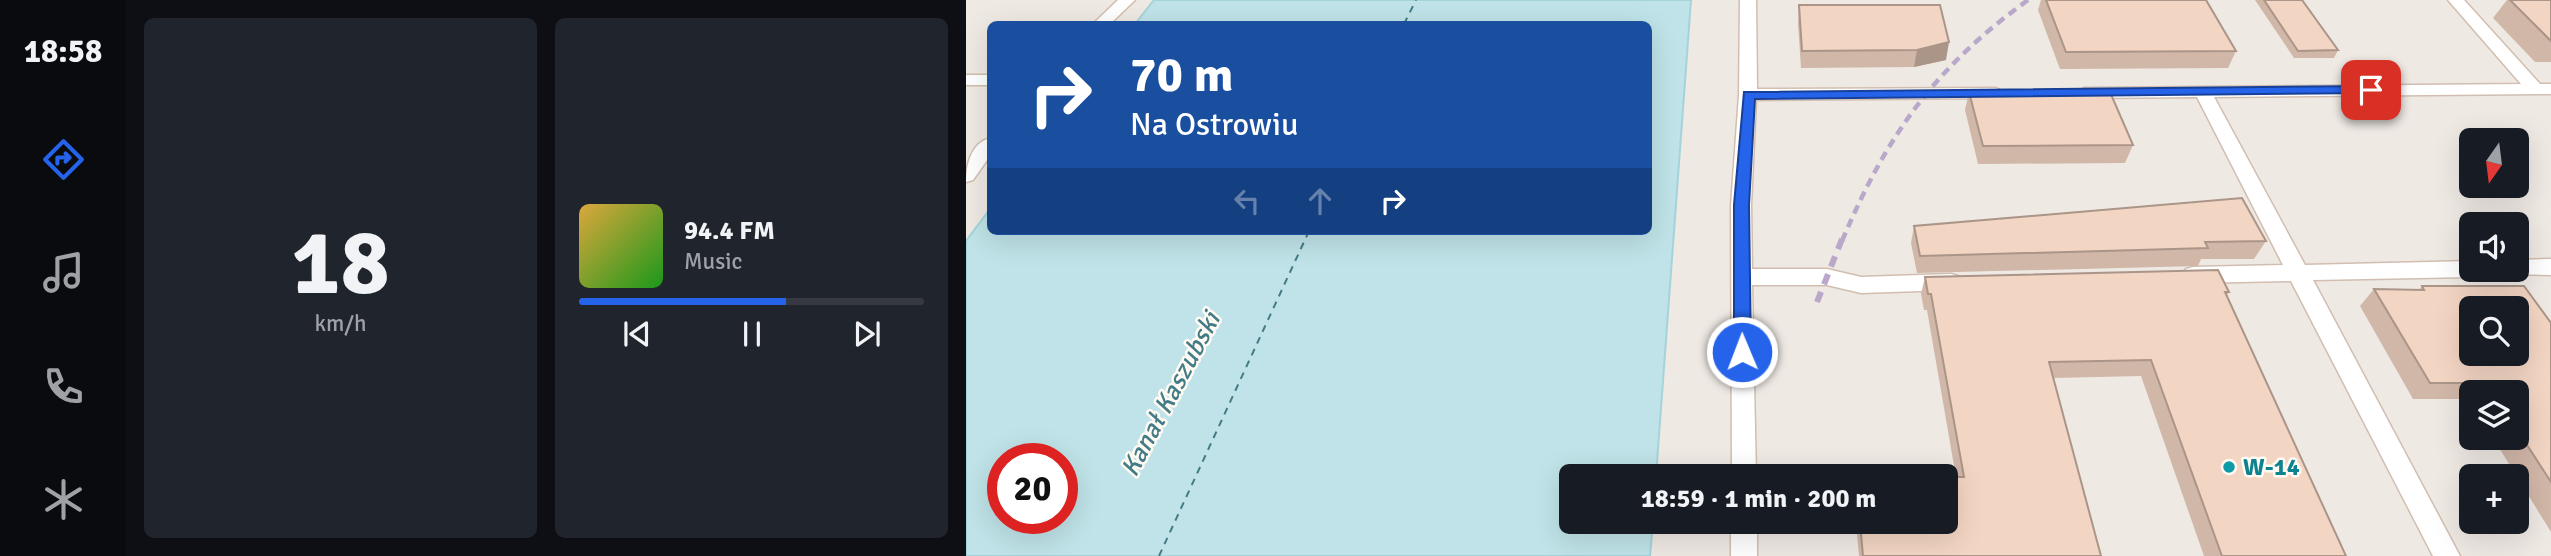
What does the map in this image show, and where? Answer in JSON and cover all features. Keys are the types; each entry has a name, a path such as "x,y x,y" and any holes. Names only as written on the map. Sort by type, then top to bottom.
{"lane":[{"path":"1104,21 1127,0"},
{"path":"1744,464 1741,205 1748,95 1748,0"},
{"path":"2456,0 2543,89"},
{"path":"966,80 987,80"},
{"path":"2063,93 2543,89"},
{"path":"2203,92 2447,556"},
{"path":"1748,95 2007,93"},
{"path":"966,175 987,149"},
{"path":"2529,268 2551,267"},
{"path":"2175,275 2459,269"},
{"path":"1742,277 1827,277 1861,285 1970,282"},
{"path":"1744,534 1744,556"}],"shaded area":[{"path":"966,0 1154,0 1137,21 987,21 987,213 966,241"},
{"path":"1691,0 2551,0 2551,556 1650,556 1652,534 1958,534 1958,464 1657,464"}],"water":[{"name":"Kanał Kaszubski","path":"1154,0 1691,0 1657,464 1559,464 1559,534 1652,534 1650,556 966,556 966,241 987,213 987,235 1652,235 1652,21 1137,21"}],"building":[{"path":"2046,0 2206,0 2236,51 2066,52"},
{"path":"2264,0 2302,0 2338,50 2298,51"},
{"path":"2510,0 2551,0 2551,41"},
{"path":"1799,5 1940,5 1949,42 1917,50 1802,51"},
{"path":"1969,92 2110,92 2133,145 1983,146"},
{"path":"2242,198 2266,241 2205,242 2208,248 1920,256 1914,226"},
{"name":"W-14","path":"2218,270 2229,292 2225,292 2346,556 2222,556 2151,360 2049,362 2101,556 1863,556 1861,534 1958,534 1958,477 1964,477 1931,294 1928,294 1925,277"},
{"path":"2524,286 2551,323 2551,482 2529,448 2529,380 2459,380 2459,383 2430,383 2374,289"}],"ferry route":[{"path":"1406,21 1416,0"},
{"path":"1159,556 1307,235"}],"railway":[{"path":"1842,241 1877,168 1917,106 1966,51 2028,0"},
{"path":"1817,302 1842,239"}],"place":[{"name":"W-14","path":"2229,467"}],"route":[{"path":"1742,352 1741,205 1748,95 2371,90"}]}
